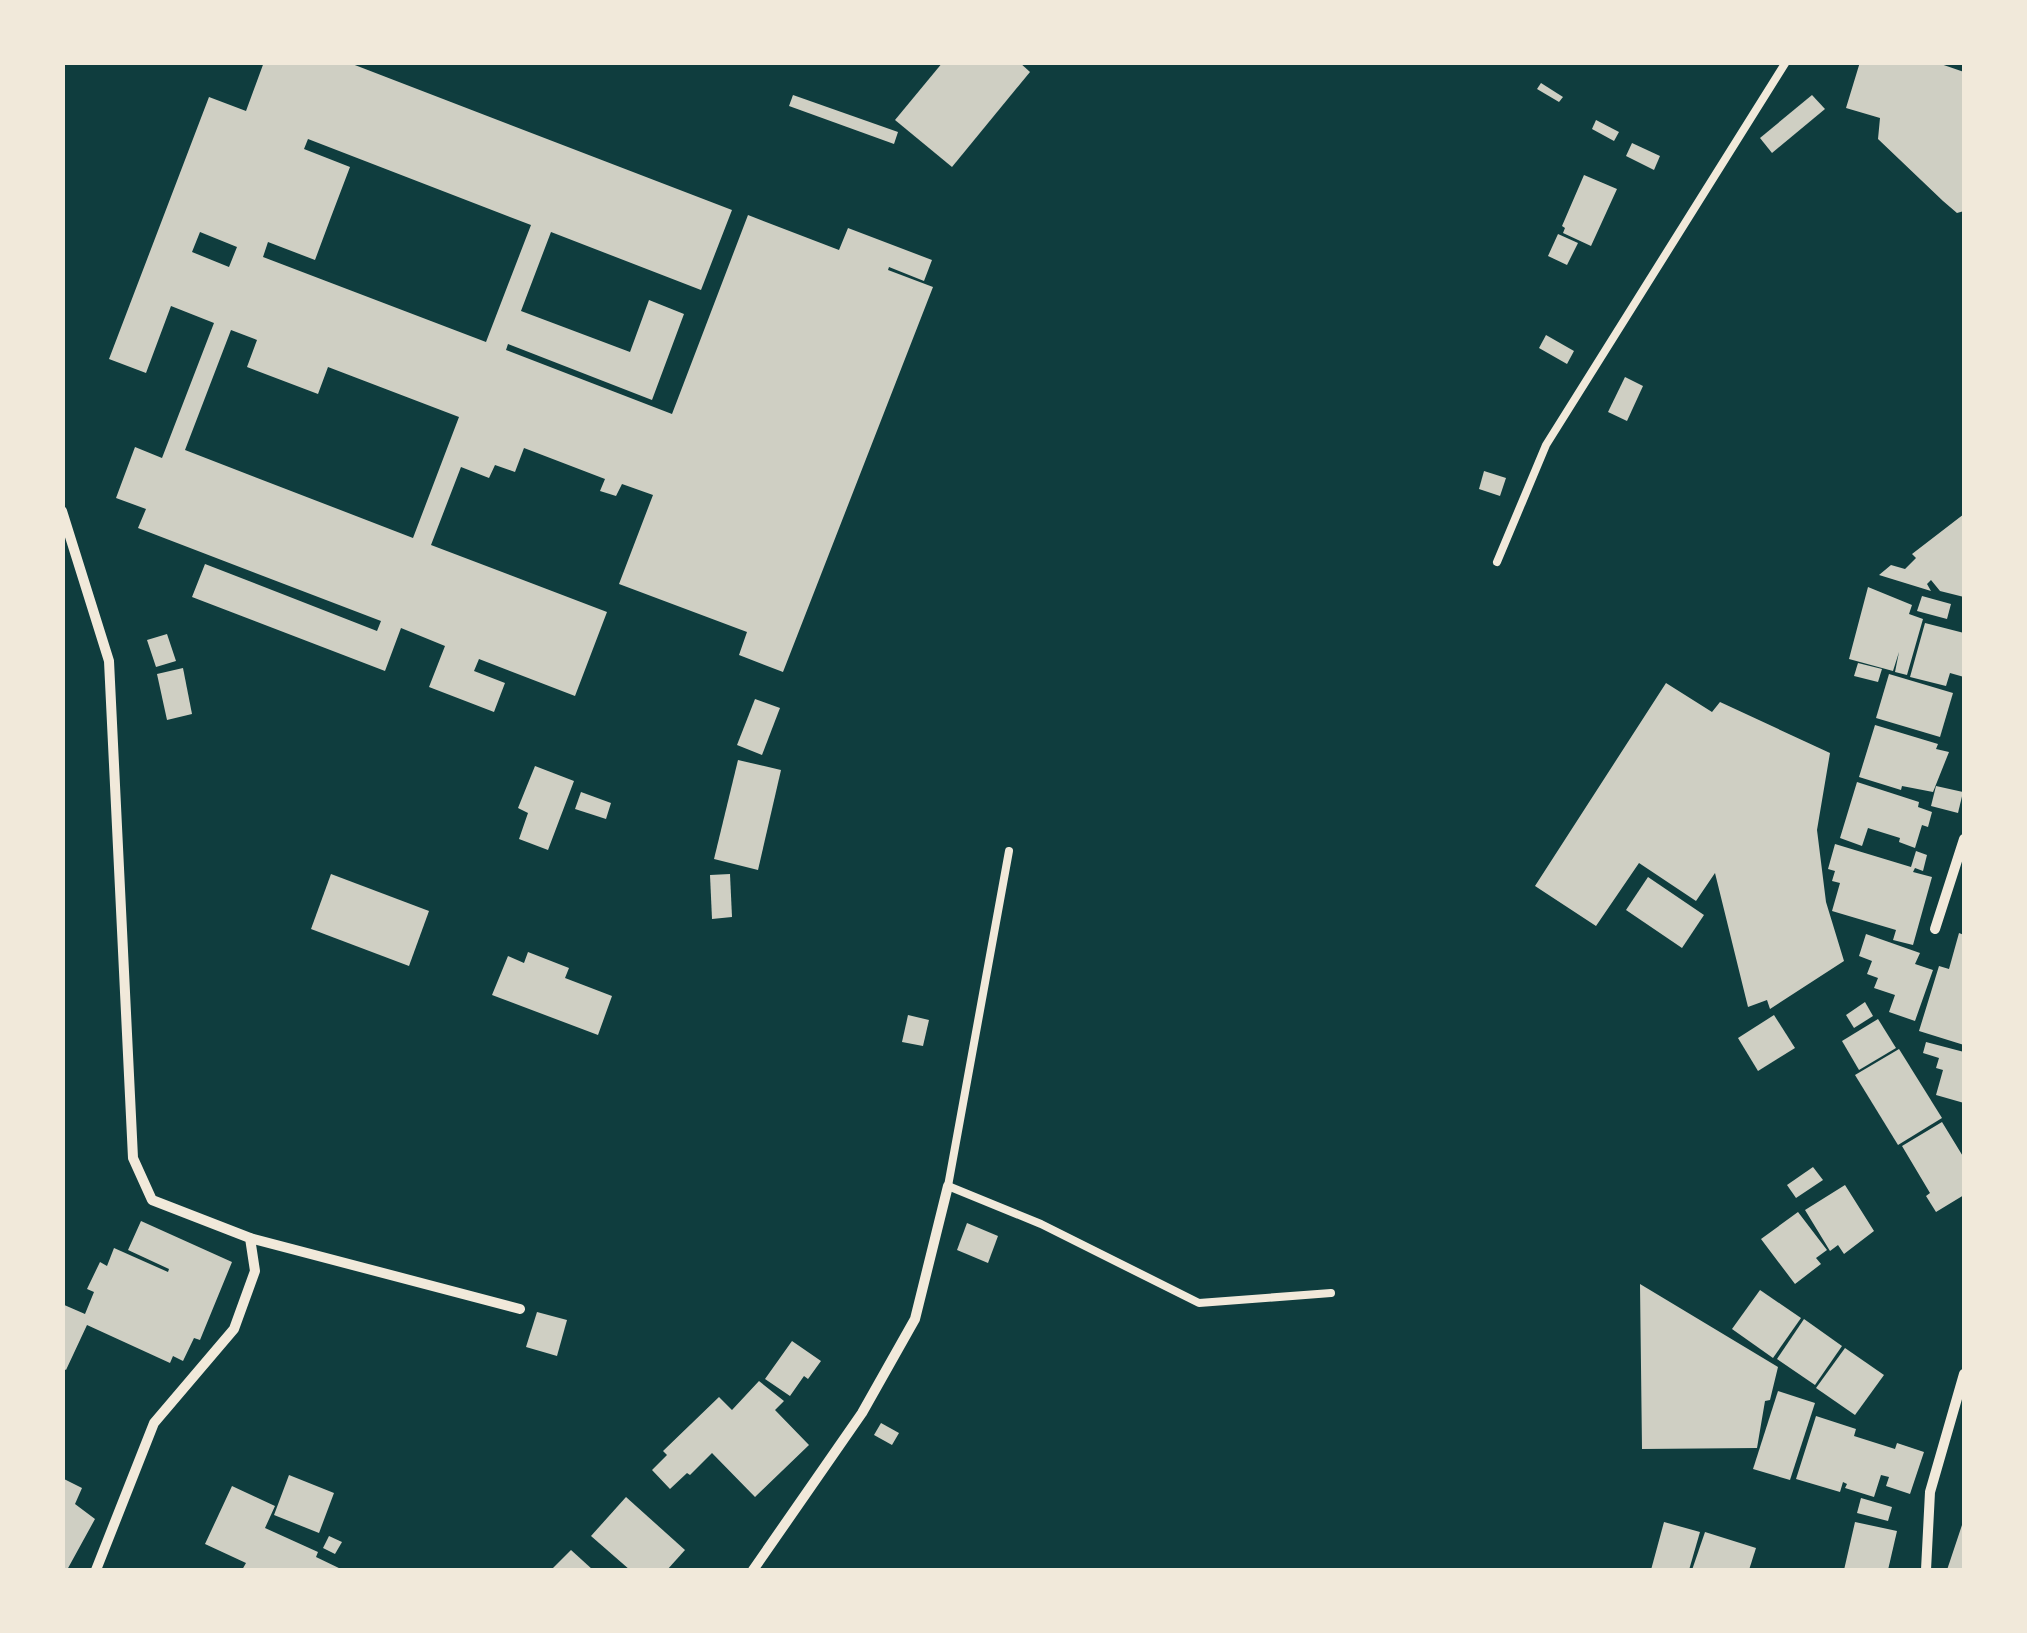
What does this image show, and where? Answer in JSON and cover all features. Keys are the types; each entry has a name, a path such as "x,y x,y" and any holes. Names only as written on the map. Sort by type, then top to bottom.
{"street":[{"path":"62,511 108,661 133,1158 152,1200 250,1238 520,1309"},
{"path":"1935,928 1959,876 1964,839"},
{"path":"753,1570 862,1413 915,1319 948,1186"},
{"path":"96,1570 154,1423 234,1329 255,1271 250,1238"},
{"path":"1926,1570 1930,1492 1964,1374"}],"lane":[{"path":"1496,562 1546,445 1786,62"},
{"path":"1009,851 948,1186 1041,1224 1199,1303 1331,1293"}],"building":[{"path":"264,62 347,62 732,210 701,290 551,232 521,311 630,352 649,300 684,314 652,400 508,344 506,350 672,414 748,215 839,250 848,228 932,260 924,281 889,267 888,270 933,287 783,672 739,655 747,632 619,584 653,495 622,484 616,496 600,491 605,479 524,448 515,472 495,465 489,478 461,467 431,545 607,612 575,696 479,659 474,671 505,683 494,712 429,687 445,646 401,628 385,671 192,597 205,564 377,631 381,621 138,528 146,509 116,498 135,447 162,458 214,323 171,306 146,373 109,359 209,97 246,111","holes":["308,139 531,225 486,342 263,257 268,242 315,260 350,167 304,149","200,232 237,247 229,267 192,252","231,330 257,340 247,367 318,394 328,367 459,417 413,538 185,450"]},
{"path":"943,62 1019,62 1030,72 952,167 895,120"},
{"path":"1860,62 1935,62 1964,72 1964,211 1957,213 1878,139 1880,118 1846,108"},
{"path":"1541,83 1563,97 1559,102 1537,89"},
{"path":"793,95 898,132 894,144 789,106"},
{"path":"1812,95 1825,109 1772,153 1760,138"},
{"path":"1596,120 1619,132 1614,141 1592,129"},
{"path":"1632,143 1660,156 1654,170 1626,156"},
{"path":"1584,175 1617,189 1591,246 1563,233 1562,226"},
{"path":"1558,234 1578,243 1567,265 1548,256"},
{"path":"1546,335 1574,351 1567,364 1539,348"},
{"path":"1625,377 1643,386 1627,421 1608,412"},
{"path":"1484,471 1506,478 1500,496 1479,489"},
{"path":"1964,514 1964,597 1940,591 1931,580 1927,584 1931,591 1879,575 1891,565 1905,569 1916,558 1912,554"},
{"path":"1868,587 1912,605 1909,614 1923,619 1907,675 1895,672 1899,652 1893,671 1849,659"},
{"path":"1922,596 1951,604 1947,619 1917,611"},
{"path":"1925,623 1964,633 1964,677 1950,673 1946,686 1910,677"},
{"path":"167,634 176,661 156,667 147,640"},
{"path":"1858,663 1882,669 1878,682 1854,676"},
{"path":"183,668 192,714 167,720 157,674"},
{"path":"1889,674 1953,693 1940,737 1876,718"},
{"path":"1666,683 1712,712 1720,702 1830,753 1817,830 1826,902 1844,961 1770,1009 1767,1000 1748,1007 1715,873 1696,901 1639,863 1596,926 1535,886"},
{"path":"755,699 780,708 762,755 737,745"},
{"path":"1875,725 1938,744 1936,749 1949,752 1933,792 1902,786 1901,790 1859,777"},
{"path":"738,760 781,770 758,870 714,859"},
{"path":"535,766 574,781 548,850 519,839 528,813 518,808"},
{"path":"1857,782 1919,802 1918,807 1932,812 1928,827 1922,825 1915,848 1899,842 1900,838 1868,828 1862,846 1840,838"},
{"path":"1936,786 1963,792 1958,813 1931,806"},
{"path":"581,792 611,803 606,819 575,809"},
{"path":"1835,844 1911,867 1916,851 1927,855 1923,871 1915,868 1913,872 1932,877 1913,945 1893,940 1896,930 1832,911 1840,883 1832,881 1835,871 1828,869"},
{"path":"331,874 429,911 409,966 311,929"},
{"path":"730,874 732,917 712,919 710,875"},
{"path":"1648,877 1704,915 1682,948 1626,910"},
{"path":"1959,933 1964,935 1964,1045 1919,1031 1939,966 1949,969"},
{"path":"1866,934 1920,953 1915,964 1933,970 1915,1021 1889,1012 1895,995 1874,988 1878,978 1867,974 1872,961 1859,956"},
{"path":"528,952 569,968 565,978 612,996 598,1035 492,995 508,956 524,963"},
{"path":"1865,1002 1873,1016 1854,1028 1846,1015"},
{"path":"908,1015 929,1020 923,1046 902,1042"},
{"path":"1774,1015 1795,1048 1758,1071 1738,1038"},
{"path":"1878,1019 1896,1048 1859,1070 1842,1041"},
{"path":"1926,1042 1964,1052 1964,1103 1936,1095 1943,1070 1936,1068 1939,1058 1923,1053"},
{"path":"1899,1049 1942,1118 1898,1145 1855,1075"},
{"path":"1942,1122 1964,1158 1964,1195 1936,1212 1926,1196 1930,1193 1902,1146"},
{"path":"1813,1167 1823,1180 1796,1198 1787,1185"},
{"path":"1845,1185 1874,1231 1844,1254 1838,1245 1830,1251 1805,1210"},
{"path":"1798,1212 1827,1250 1816,1258 1821,1264 1795,1284 1761,1239"},
{"path":"141,1221 232,1262 200,1340 194,1338 183,1361 173,1356 170,1363 87,1325 66,1370 62,1368 62,1304 85,1314 94,1292 87,1289 100,1262 107,1266 114,1248 168,1272 169,1269 128,1250"},
{"path":"967,1223 998,1236 988,1263 957,1250"},
{"path":"1640,1284 1778,1367 1770,1400 1765,1401 1757,1448 1642,1449"},
{"path":"1760,1290 1801,1318 1773,1358 1732,1329"},
{"path":"537,1312 567,1320 557,1356 526,1347"},
{"path":"1804,1319 1842,1346 1815,1385 1777,1359"},
{"path":"792,1341 821,1361 790,1396 765,1379"},
{"path":"1845,1348 1884,1375 1855,1415 1816,1388"},
{"path":"759,1381 784,1401 775,1410 809,1445 755,1497 712,1453 670,1489 652,1470 667,1455 663,1451 719,1397 732,1410"},
{"path":"1778,1391 1815,1403 1790,1480 1753,1469"},
{"path":"1816,1416 1856,1429 1854,1436 1895,1449 1897,1443 1924,1452 1910,1494 1886,1486 1889,1477 1881,1475 1874,1497 1845,1488 1847,1484 1843,1482 1840,1492 1796,1479"},
{"path":"881,1423 899,1433 892,1445 874,1435"},
{"path":"289,1475 334,1493 319,1533 274,1515"},
{"path":"62,1478 82,1488 75,1504 95,1519 67,1570 62,1570"},
{"path":"232,1486 275,1506 265,1528 318,1552 316,1557 343,1570 242,1570 246,1563 205,1544"},
{"path":"626,1497 685,1550 667,1570 630,1570 591,1536"},
{"path":"1861,1498 1892,1507 1888,1521 1857,1513"},
{"path":"1964,1519 1964,1570 1947,1570"},
{"path":"1664,1522 1700,1532 1689,1570 1651,1570"},
{"path":"1855,1522 1897,1531 1888,1570 1844,1570"},
{"path":"1705,1532 1756,1548 1749,1570 1692,1570"},
{"path":"329,1536 342,1542 335,1554 323,1548"},
{"path":"571,1550 593,1570 551,1570"}]}
